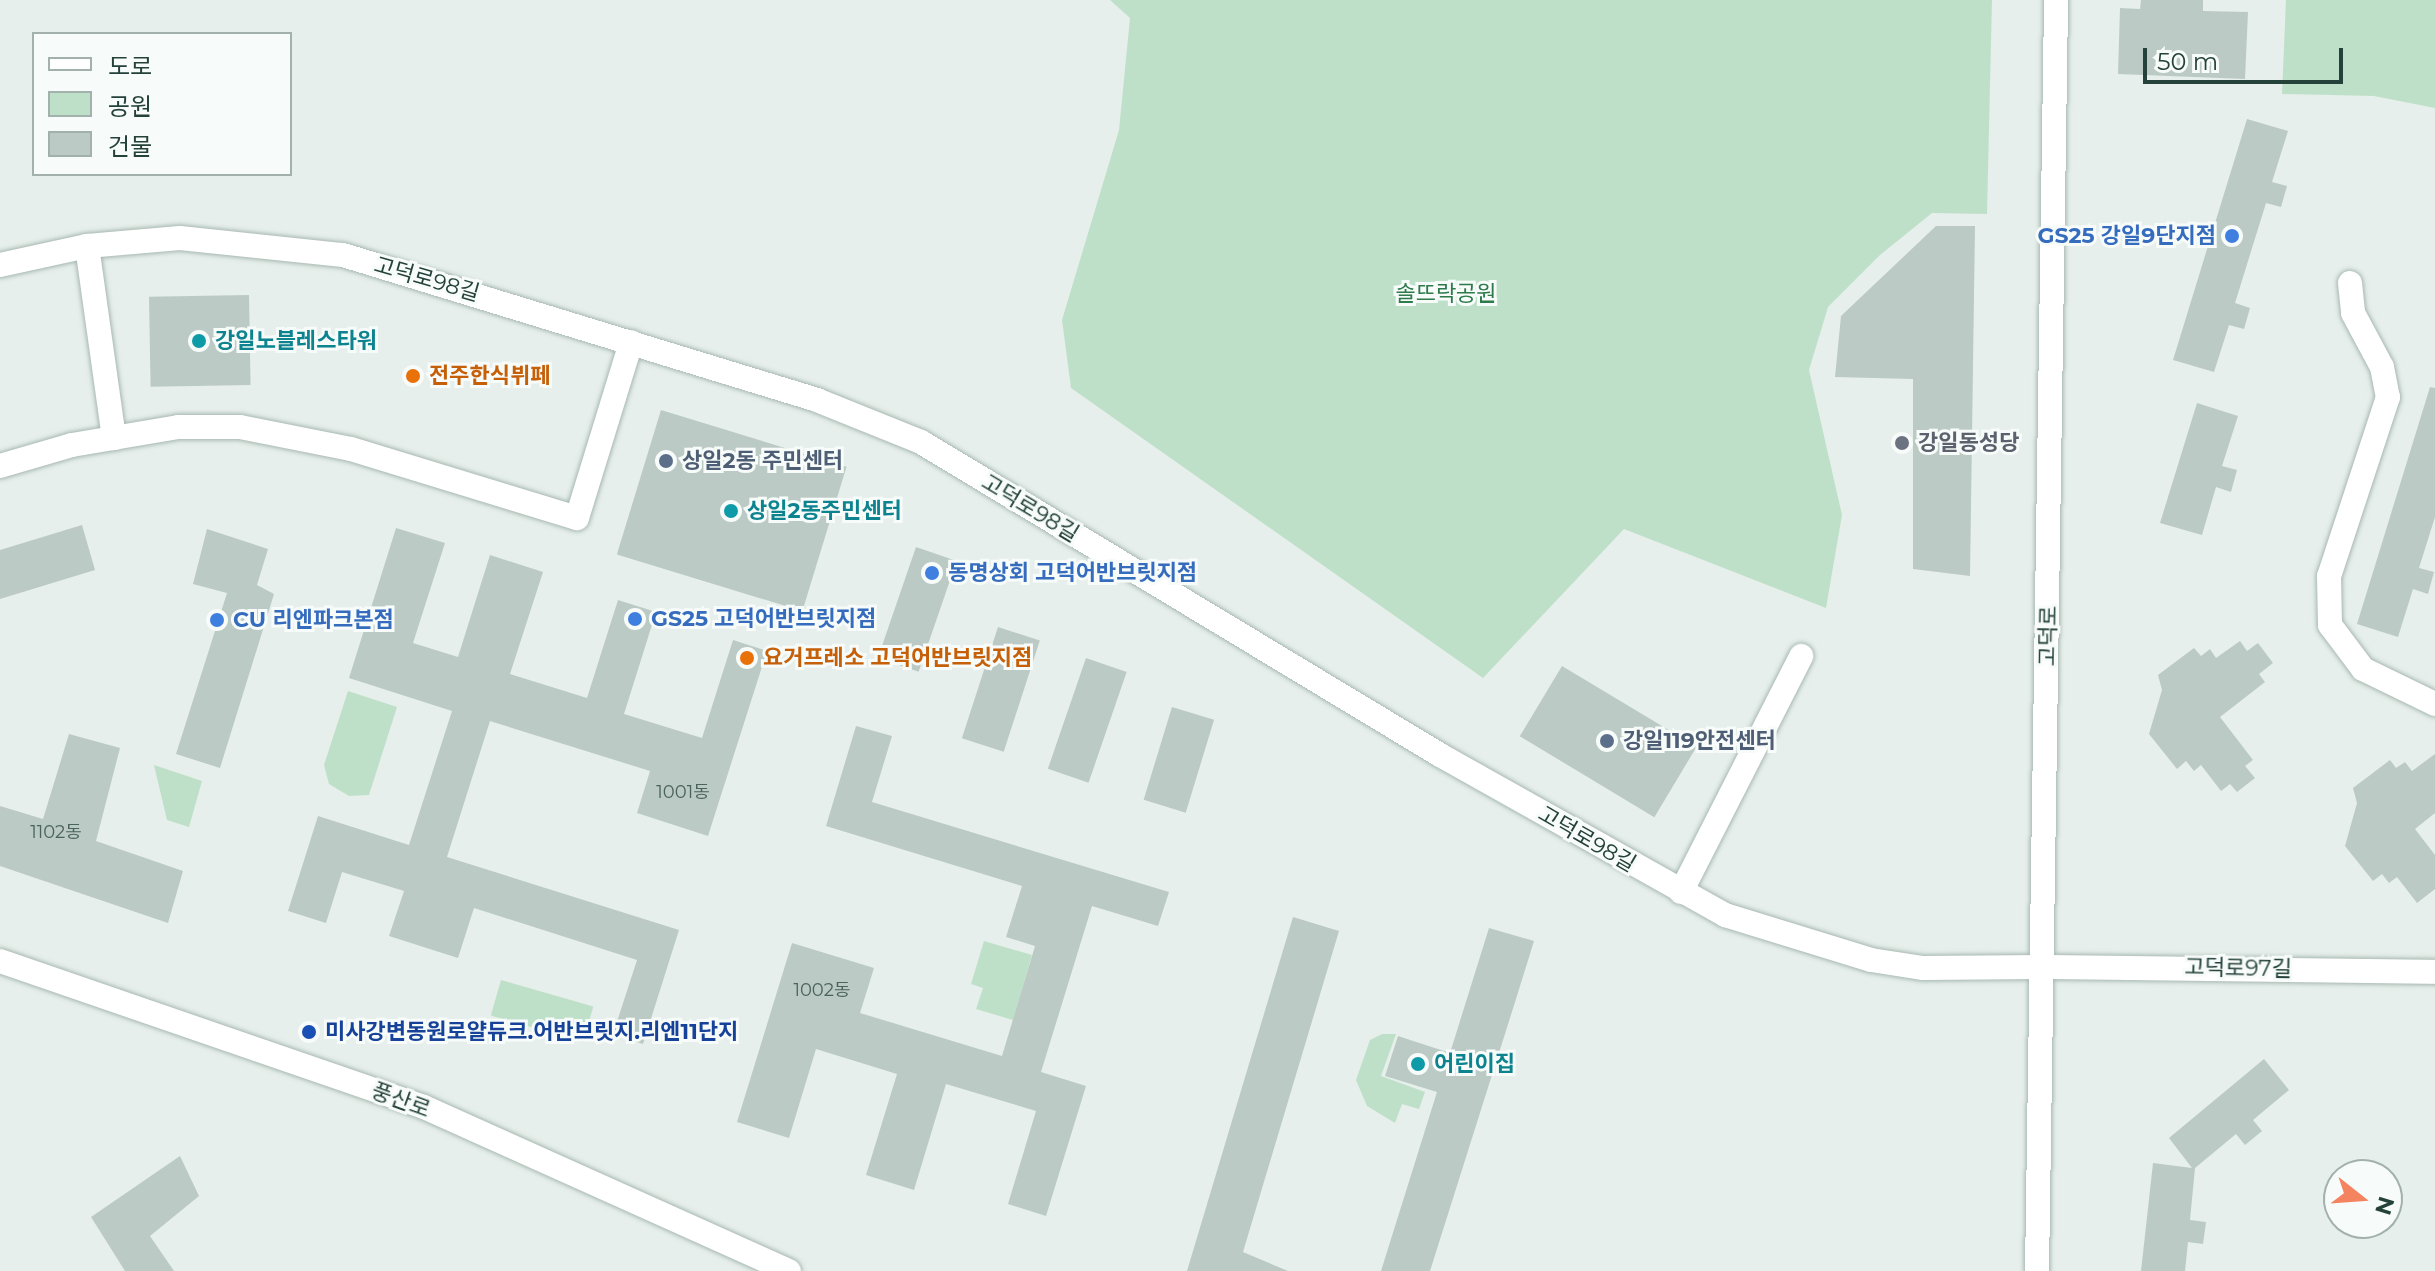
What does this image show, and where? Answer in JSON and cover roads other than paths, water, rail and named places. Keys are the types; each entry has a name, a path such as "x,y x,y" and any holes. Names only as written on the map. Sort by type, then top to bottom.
{"street":[{"name":"고덕로","path":"2037,1271 2056,0"},
{"name":"고덕로98길","path":"0,265 87,246 212,239 343,255 817,400 921,442 1681,892 1755,926 1871,960 1923,968 2042,967"},
{"path":"87,246 114,438"},
{"path":"2350,283 2353,313 2382,367 2388,397 2329,576 2330,625 2363,669 2435,704"},
{"path":"0,466 114,438 178,427 301,436 577,518 631,342"},
{"path":"1681,892 1801,656"},
{"name":"풍산로","path":"0,961 424,1107 789,1271"},
{"name":"고덕로97길","path":"2042,967 2435,972"}],"place":[{"name":"GS25 강일9단지점","path":"2232,236"},
{"name":"강일노블레스타워","path":"199,341"},
{"name":"전주한식뷔페","path":"413,376"},
{"name":"강일동성당","path":"1902,443"},
{"name":"상일2동 주민센터","path":"666,461"},
{"name":"상일2동주민센터","path":"731,511"},
{"name":"동명상회 고덕어반브릿지점","path":"932,573"},
{"name":"GS25 고덕어반브릿지점","path":"635,619"},
{"name":"CU 리엔파크본점","path":"217,620"},
{"name":"요거프레소 고덕어반브릿지점","path":"747,658"},
{"name":"강일119안전센터","path":"1607,741"},
{"name":"미사강변동원로얄듀크.어반브릿지.리엔11단지","path":"309,1032"},
{"name":"어린이집","path":"1418,1064"}],"park label":[{"name":"솔뜨락공원","path":"1446,294"}]}
